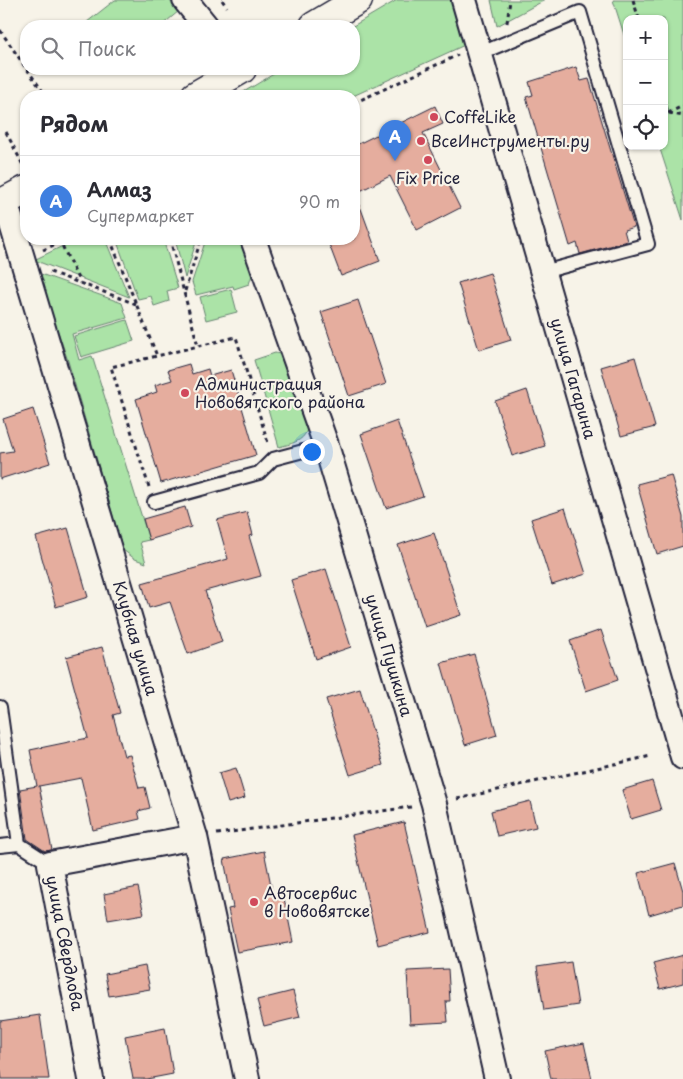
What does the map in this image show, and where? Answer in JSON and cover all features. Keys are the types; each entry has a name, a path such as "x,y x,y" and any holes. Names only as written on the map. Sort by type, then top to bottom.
{"main road":[{"path":"324,20 358,0"},
{"path":"207,90 232,75"}],"street":[{"path":"185,0 201,20"},
{"name":"улица Гагарина","path":"464,0 683,757"},
{"name":"Клубная улица","path":"10,199 22,261 195,837 247,1079"},
{"name":"улица Пушкина","path":"255,245 326,446 434,804 496,1079"},
{"name":"улица Свердлова","path":"91,1079 50,864 195,837"}],"lane":[{"path":"479,50 580,12 648,244 543,272"},
{"path":"154,502 259,473 273,459 326,446"},
{"path":"0,707 19,844"},
{"path":"0,846 19,844 50,864"}],"path":[{"path":"222,0 228,7"},
{"path":"506,31 510,0"},
{"path":"633,0 638,15"},
{"path":"0,30 20,58"},
{"path":"360,100 479,50"},
{"path":"32,75 42,90"},
{"path":"668,112 683,106"},
{"path":"668,112 683,116"},
{"path":"6,132 20,160"},
{"path":"62,245 80,283"},
{"path":"112,245 157,356"},
{"path":"172,245 198,346"},
{"path":"184,292 199,245"},
{"path":"22,261 136,304"},
{"path":"154,502 111,367 236,336 273,459"}],"green space":[{"path":"115,0 169,0 179,11 168,20 90,20"},
{"path":"397,0 454,0 469,43 360,93 360,90 247,90 272,75 360,75 360,22"},
{"path":"491,0 543,0 543,1 497,26"},
{"path":"613,0 683,0 683,220 660,150 668,150 668,15 623,15 623,31"},
{"path":"65,245 107,245 129,297 34,260"},
{"path":"118,245 165,245 178,288 167,291 169,301 154,306 151,296 138,299"},
{"path":"177,245 195,245 185,278"},
{"path":"204,245 244,245 253,272 249,284 234,289 233,286 196,295 192,282"},
{"path":"38,273 122,303 127,318 72,334 79,360 92,356 149,540 140,542 146,563 135,559 123,550 68,361"},
{"path":"231,289 237,312 206,320 200,297"},
{"path":"127,320 134,341 81,357 74,336"},
{"path":"275,353 280,354 287,364 307,430 299,440 279,447 254,360"}],"building":[{"path":"576,67 581,81 589,79 634,227 624,230 627,241 580,254 577,243 570,246 526,97 533,95 529,82"},
{"path":"435,106 443,124 423,133 460,208 417,230 390,176 360,191 360,143"},
{"path":"360,206 380,261 341,276 329,245 360,245"},
{"path":"490,273 511,340 479,350 458,283"},
{"path":"358,300 386,384 349,396 321,312"},
{"path":"635,357 655,427 621,436 601,367"},
{"path":"189,364 192,374 208,369 210,376 231,370 256,455 161,483 136,399 157,392 155,385 172,380 168,370"},
{"path":"527,390 545,446 512,456 495,401"},
{"path":"33,409 50,463 0,479 0,453 13,451 3,419"},
{"path":"397,421 423,496 386,508 361,434"},
{"path":"671,475 683,517 683,546 657,554 637,484"},
{"path":"185,507 191,527 149,540 143,519"},
{"path":"565,508 586,574 552,585 531,519"},
{"path":"247,512 253,535 249,536 261,576 205,591 222,642 188,654 170,602 149,608 142,583 228,559 217,520"},
{"path":"68,528 88,597 56,607 36,537"},
{"path":"434,533 461,615 425,627 398,545"},
{"path":"326,569 351,647 316,659 291,580"},
{"path":"601,630 618,680 586,691 570,641"},
{"path":"102,647 120,713 113,715 124,756 130,755 139,788 145,787 150,808 138,811 140,819 93,830 81,778 39,786 52,850 45,851 27,839 20,789 37,786 30,750 88,738 66,657"},
{"path":"474,654 497,735 465,745 441,663"},
{"path":"360,689 383,765 350,775 326,699"},
{"path":"236,768 245,798 228,803 219,773"},
{"path":"652,781 661,810 631,819 622,790"},
{"path":"530,801 536,827 497,836 491,811"},
{"path":"404,822 430,932 378,945 352,835"},
{"path":"264,851 274,900 284,898 293,942 237,952 228,909 233,908 224,859"},
{"path":"675,863 683,891 683,905 649,915 638,873"},
{"path":"138,887 144,914 108,920 104,894"},
{"path":"683,955 683,983 660,989 653,963"},
{"path":"571,962 578,1005 544,1010 537,967"},
{"path":"145,966 150,989 109,996 105,974"},
{"path":"448,969 450,1001 446,1001 448,1022 410,1024 407,971"},
{"path":"293,991 300,1017 264,1026 257,1000"},
{"path":"40,1015 49,1079 2,1079 0,1066 0,1021"},
{"path":"165,1028 173,1074 147,1079 133,1079 125,1036"},
{"path":"584,1043 592,1079 551,1079 545,1051"}],"place":[{"name":"CoffeLike","path":"434,117"},
{"name":"ВсеИнструменты.ру","path":"421,141"},
{"name":"Fix Price","path":"428,160"},
{"name":"Алмаз","path":"395,161"},
{"name":"Администрация Нововятского района","path":"185,393"},
{"name":"Автосервис в Нововятске","path":"254,902"}]}
